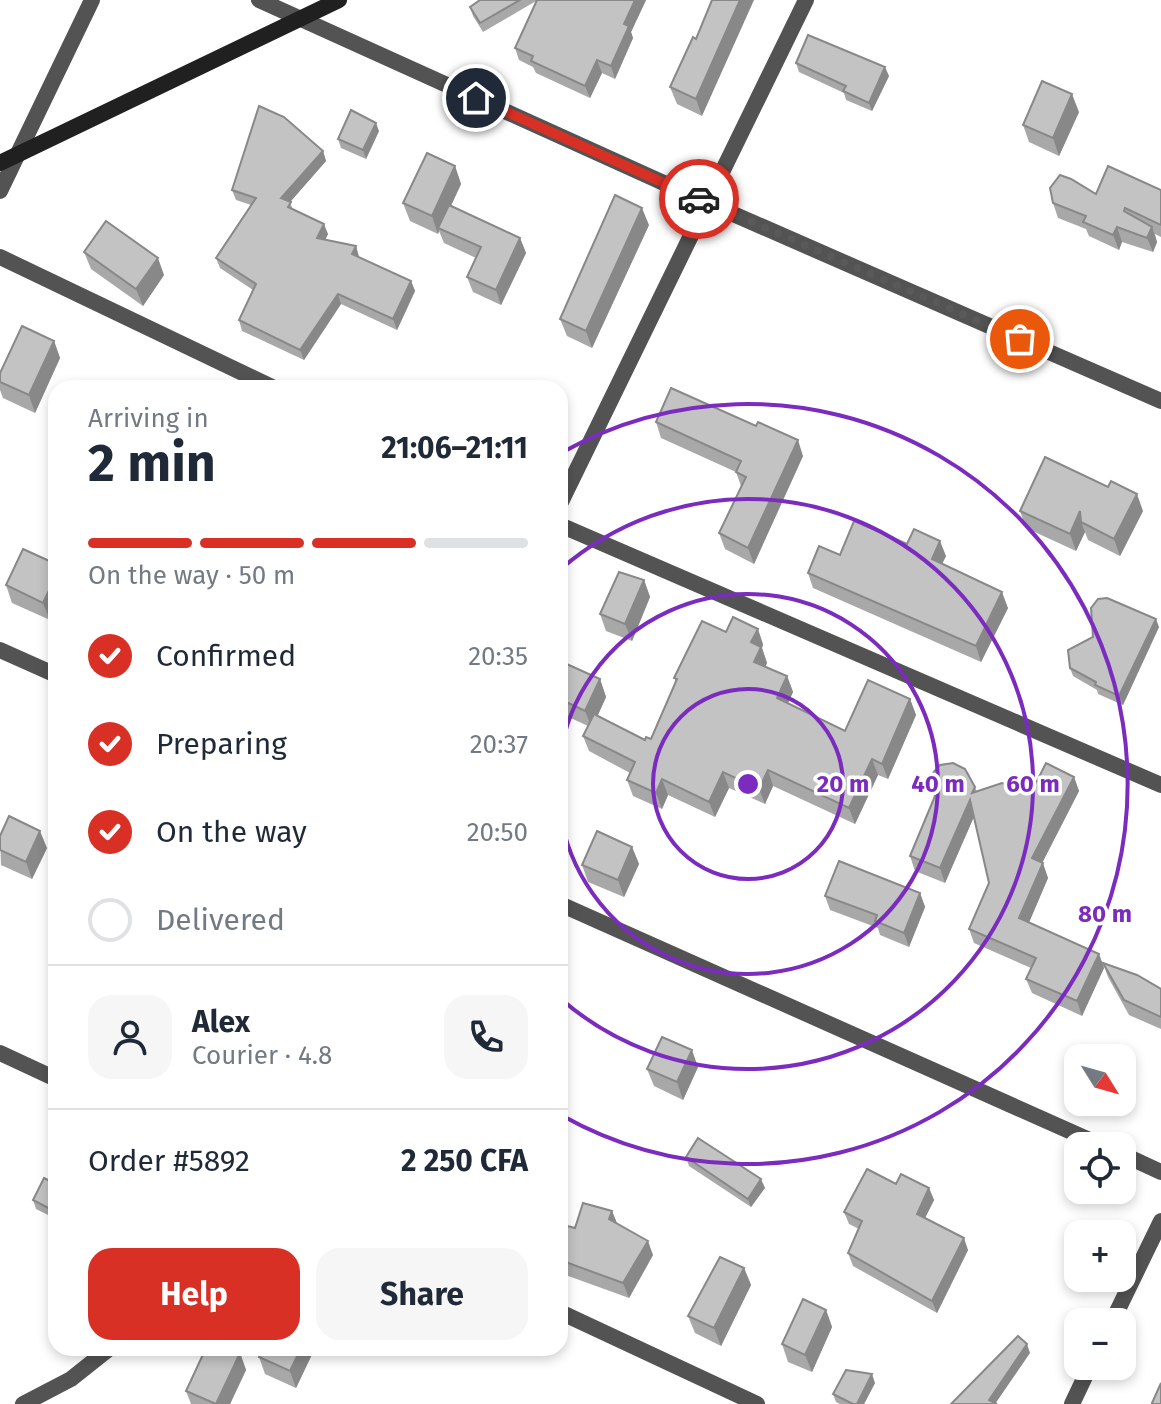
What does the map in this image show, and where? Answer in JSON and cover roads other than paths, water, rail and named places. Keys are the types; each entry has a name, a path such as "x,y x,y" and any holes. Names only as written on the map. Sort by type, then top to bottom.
{"main road":[{"path":"0,163 339,0"}],"street":[{"path":"0,191 92,0"},
{"path":"259,0 708,203 1161,401"},
{"path":"568,488 806,0"},
{"path":"0,257 257,380"},
{"path":"568,528 1161,785"},
{"path":"0,650 48,671"},
{"path":"568,908 1072,1132"},
{"path":"0,1053 48,1075"},
{"path":"1136,1160 1161,1172"},
{"path":"1119,1308 1161,1221"},
{"path":"568,1316 757,1404"},
{"path":"23,1404 71,1379 100,1356"},
{"path":"1072,1404 1083,1380"}]}
